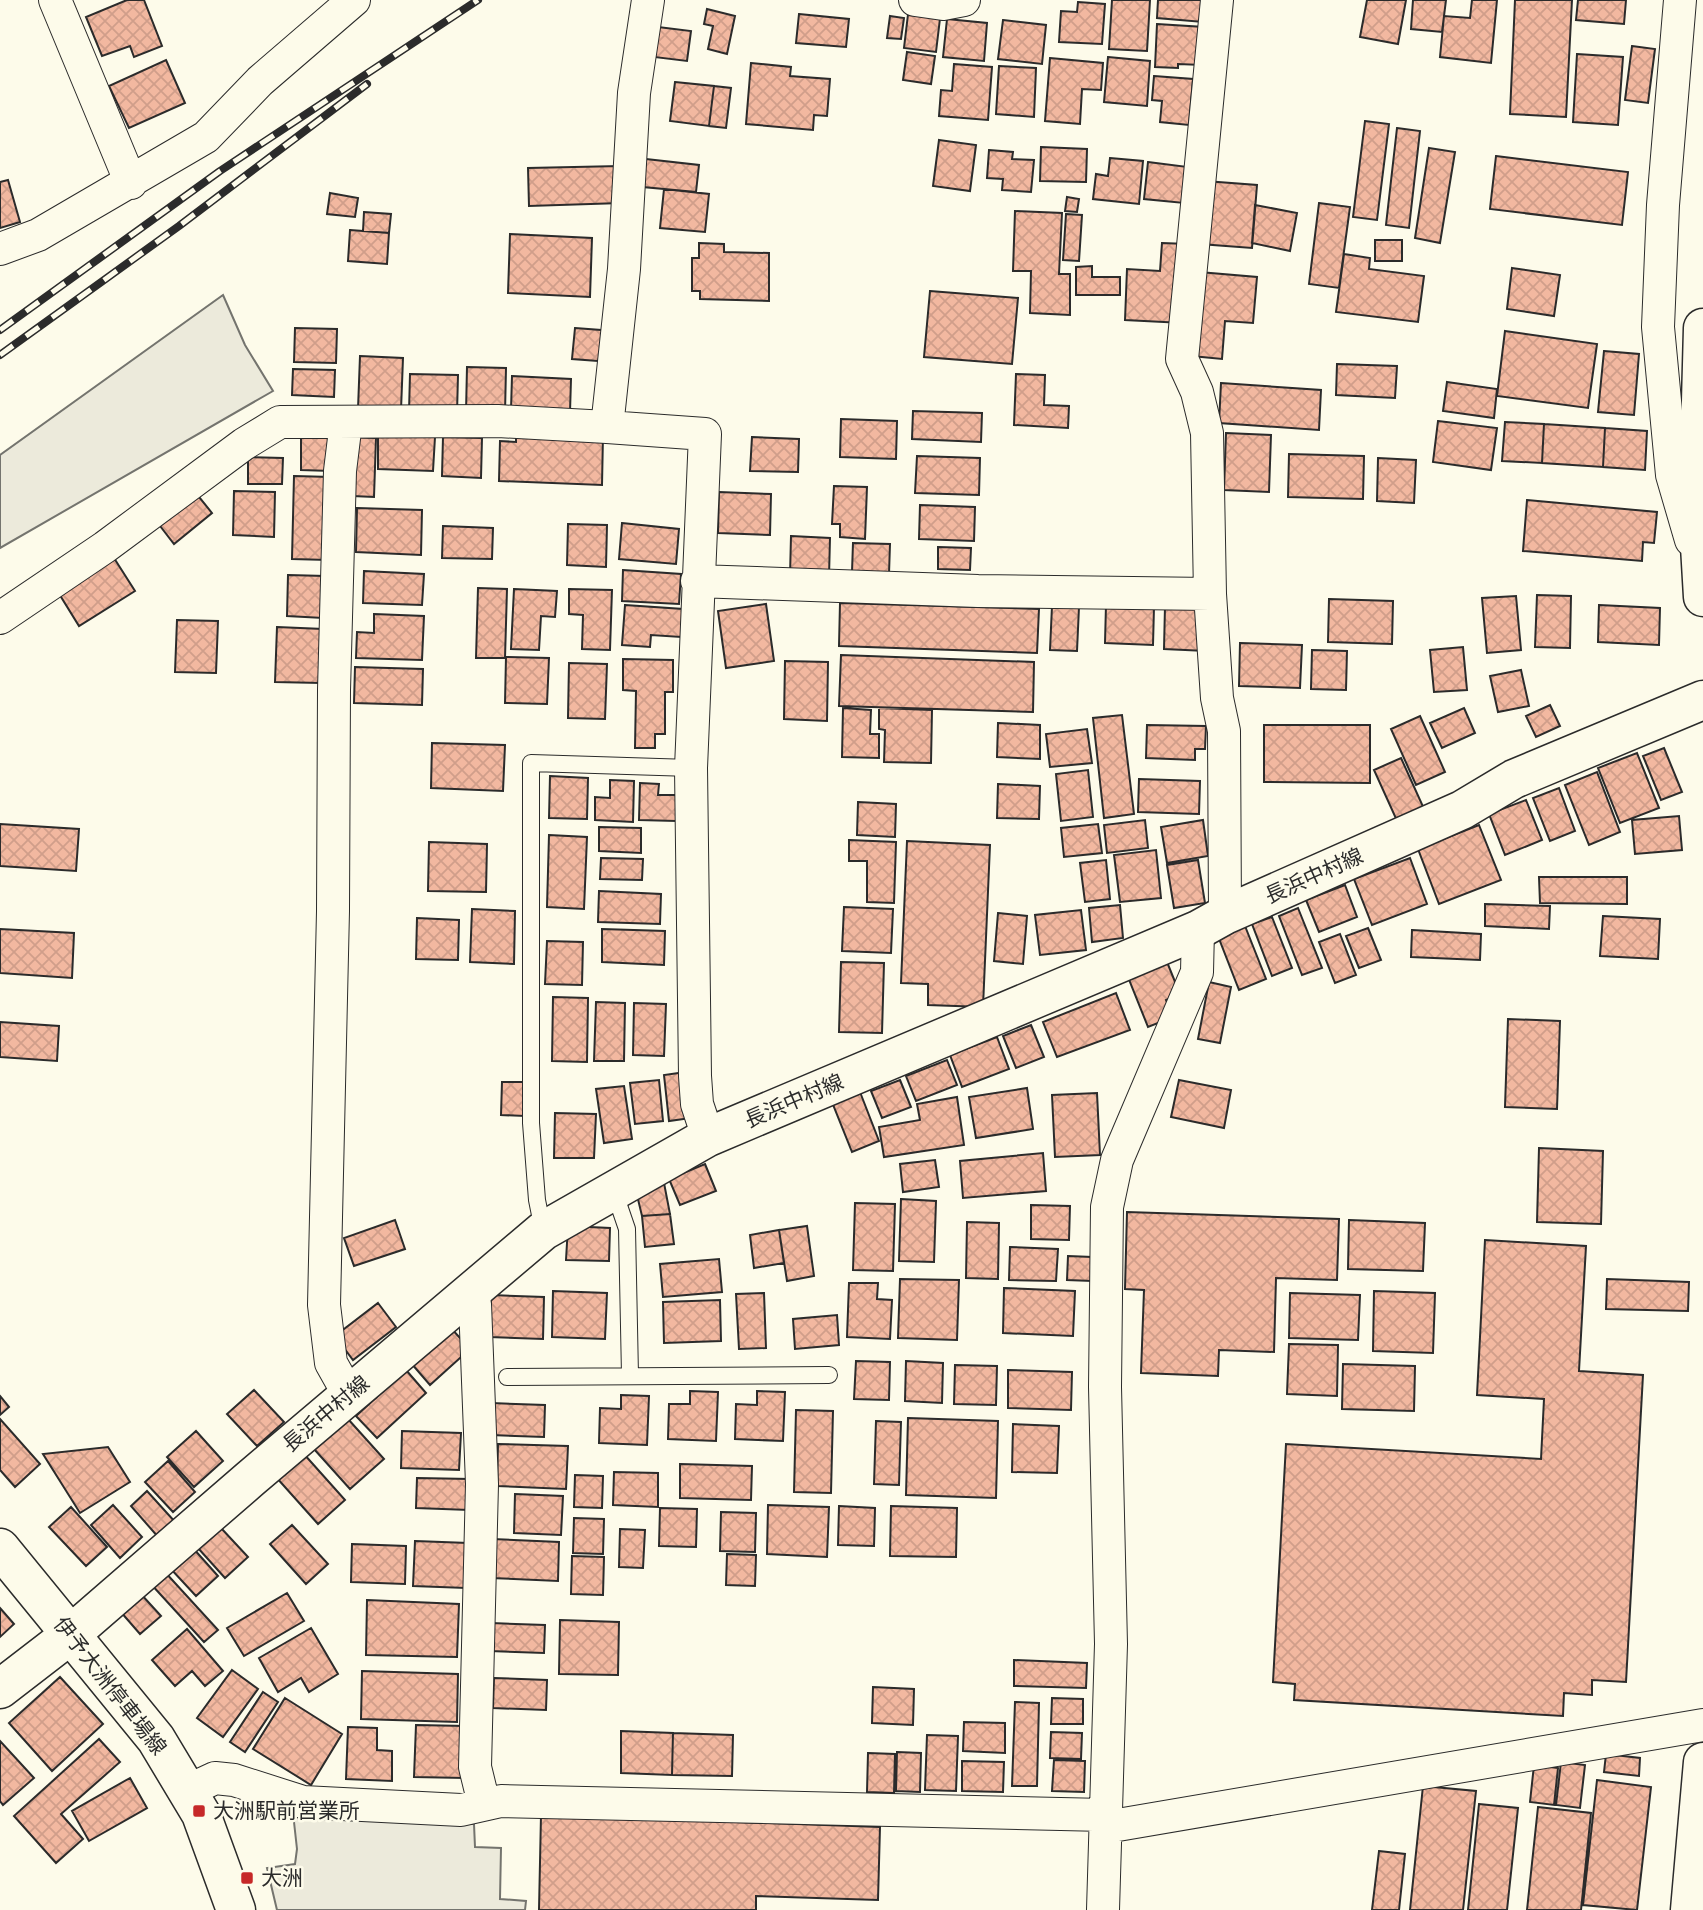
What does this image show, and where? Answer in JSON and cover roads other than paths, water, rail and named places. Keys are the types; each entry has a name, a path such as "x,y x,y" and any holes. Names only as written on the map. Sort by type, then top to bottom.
{"main road":[{"path":"1702,587 1703,340"},
{"name":"長浜中村線","path":"0,1689 70,1635 543,1231 708,1137 1212,923 1462,810 1514,779 1703,700"},
{"name":"伊予大洲停車場線","path":"0,1548 156,1739 201,1814 236,1910"},
{"path":"1690,1910 1703,1762"}],"street":[{"path":"55,0 131,183"},
{"path":"0,249 38,235 206,137 260,81 354,0"},
{"path":"607,427 624,269 634,93 648,0"},
{"path":"915,0 943,4 964,0"},
{"path":"1103,1910 1111,1644 1105,1387 1107,1208 1117,1160 1197,972 1212,923 1224,731 1217,698 1210,593 1208,433 1197,392 1182,359 1217,0"},
{"path":"1681,0 1663,205 1658,327 1672,475 1702,587"},
{"path":"1658,327 1680,342 1703,340"},
{"path":"0,618 105,547 244,444 280,422 498,421 705,434 691,768 695,1076 697,1104 708,1137"},
{"path":"346,422 340,471 334,690 333,925 324,1306 331,1363 349,1395"},
{"path":"697,581 978,591 1210,593"},
{"path":"468,1295 475,1304 482,1483 475,1767 484,1804"},
{"path":"187,1791 215,1778 234,1780 303,1802 461,1810 501,1801 1106,1821 1703,1726"}],"lane":[{"path":"543,1231 537,1200 531,1123 531,763 691,768"},
{"path":"614,1191 628,1229 630,1375"},
{"path":"507,1377 829,1375"}],"railway":[{"path":"0,330 220,171 478,0"},
{"path":"0,355 179,226 367,84"}],"place":[{"name":"大洲駅前営業所","path":"199,1811"},
{"name":"大洲","path":"247,1878"}]}
